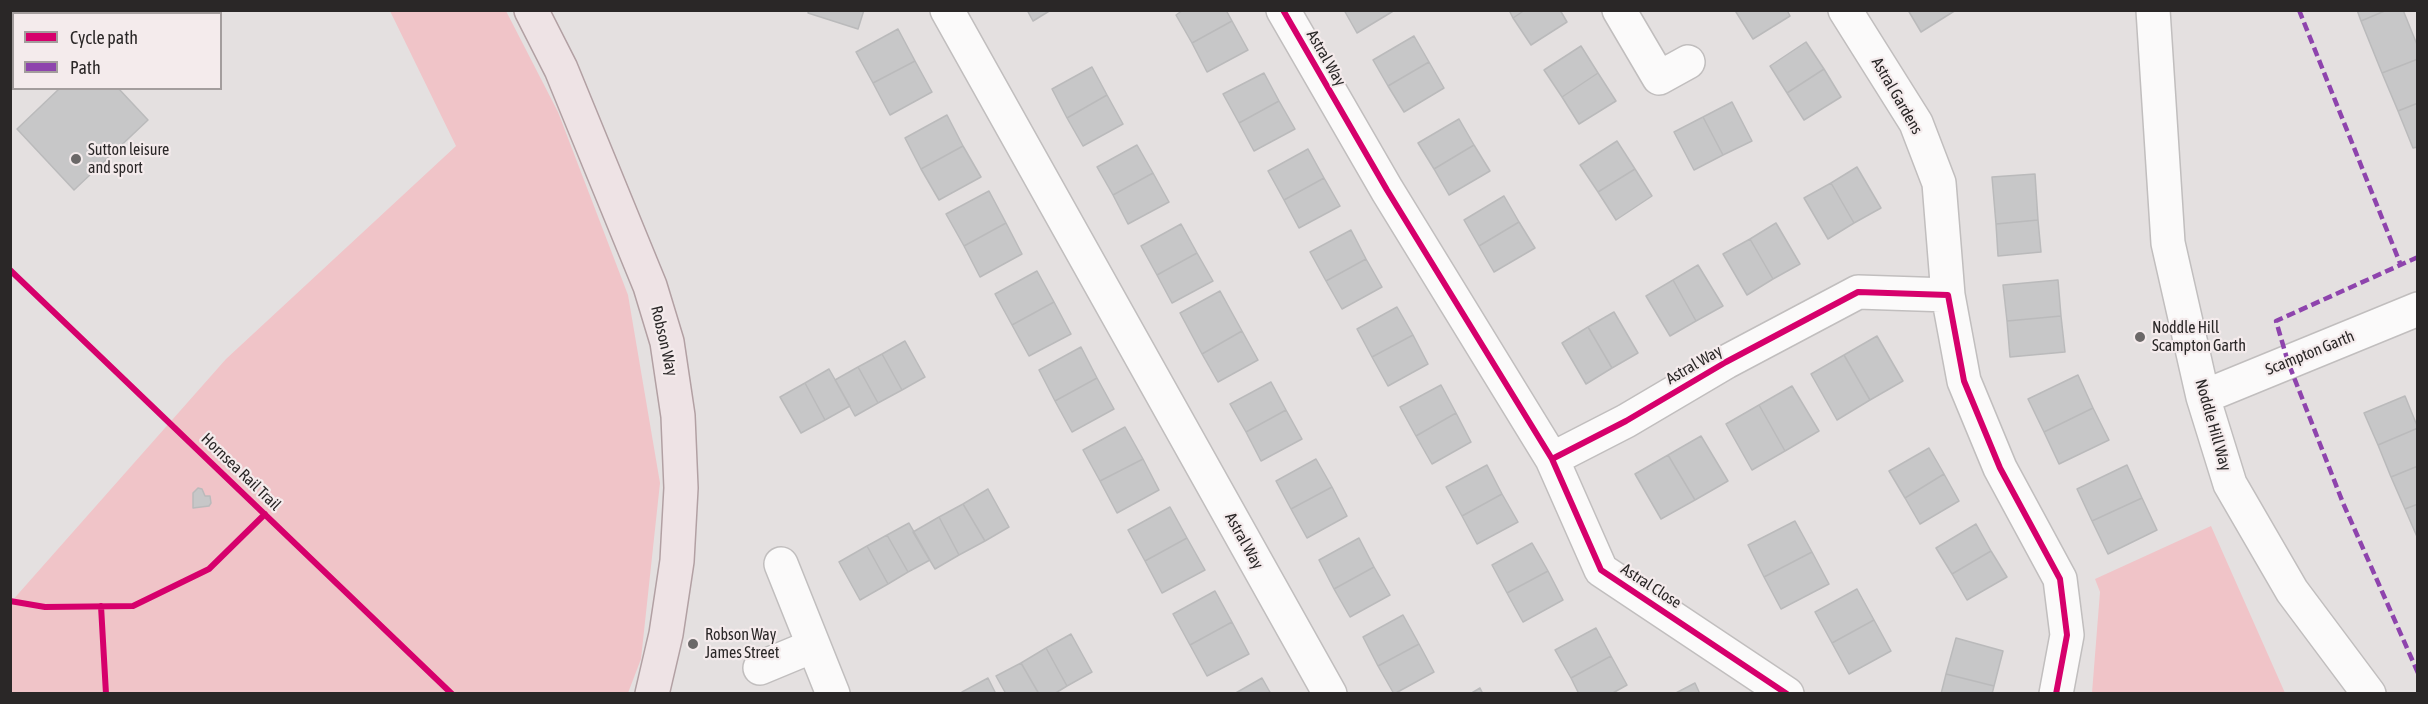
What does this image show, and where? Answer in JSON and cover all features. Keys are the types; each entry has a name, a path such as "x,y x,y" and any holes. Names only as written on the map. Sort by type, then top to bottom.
{"main road":[{"name":"Robson Way","path":"531,10 566,80 650,286 667,342 678,416 681,488 677,561 666,634 652,693"}],"street":[{"name":"Astral Way","path":"948,10 1330,693"},
{"name":"Astral Way","path":"1282,10 1387,190 1552,459 1626,421 1726,362 1858,292 1948,295"},
{"path":"1619,10 1659,78 1688,62"},
{"name":"Astral Gardens","path":"1845,10 1916,123 1939,183 1948,295"},
{"name":"Noddle Hill Way","path":"2153,10 2168,243 2203,397 2230,484 2292,591 2369,693"},
{"path":"1948,295 1964,381 2000,468 2060,579 2067,635 2056,693"},
{"name":"Scampton Garth","path":"2203,397 2418,309"},
{"name":"Astral Close","path":"1552,459 1601,570 1787,693"},
{"path":"781,564 833,693"},
{"path":"760,668 813,646"}],"shaded area":[{"path":"390,11 506,11 558,112 628,295 660,483 641,659 628,693 11,694 11,602 226,359 456,146"},
{"path":"2211,526 2285,693 2092,693 2100,592 2095,579"}],"building":[{"path":"809,10 864,10 858,29 808,13"},
{"path":"1027,10 1051,10 1033,21"},
{"path":"1183,10 1226,10 1232,21 1192,43 1176,15"},
{"path":"1344,10 1395,10 1357,33"},
{"path":"1509,10 1525,10 1513,18"},
{"path":"1525,10 1560,10 1567,22 1531,45 1513,18"},
{"path":"1738,10 1787,10 1790,16 1753,39 1736,12"},
{"path":"1908,10 1956,10 1921,32"},
{"path":"2357,10 2387,10 2361,21"},
{"path":"2387,10 2403,10 2418,47 2418,59 2382,73 2361,21"},
{"path":"1232,21 1248,50 1207,72 1192,43"},
{"path":"898,29 915,61 873,83 856,52"},
{"path":"1414,36 1429,62 1388,86 1373,60"},
{"path":"1806,42 1824,69 1787,93 1770,66"},
{"path":"1581,46 1598,73 1562,97 1544,70"},
{"path":"2418,59 2418,103 2398,111 2382,73"},
{"path":"915,61 932,92 890,115 873,83"},
{"path":"1429,62 1444,88 1404,112 1388,86"},
{"path":"1092,67 1107,95 1067,118 1052,89"},
{"path":"1824,69 1841,97 1804,120 1787,93"},
{"path":"1264,73 1279,101 1239,123 1223,94"},
{"path":"1598,73 1616,101 1579,124 1562,97"},
{"name":"Sutton leisure and sport","path":"58,90 120,90 148,120 74,190 17,129"},
{"path":"1107,95 1123,124 1083,146 1067,118"},
{"path":"1279,101 1295,129 1254,151 1239,123"},
{"path":"1732,102 1752,141 1723,155 1703,117"},
{"path":"2418,103 2418,147 2413,148 2398,111"},
{"path":"947,115 963,146 921,169 905,138"},
{"path":"1703,117 1723,155 1694,170 1674,132"},
{"path":"1459,119 1474,145 1434,169 1418,143"},
{"path":"1617,141 1635,169 1598,192 1580,165"},
{"path":"1137,145 1153,173 1113,195 1097,167"},
{"path":"1474,145 1490,171 1449,195 1434,169"},
{"path":"963,146 981,177 939,200 921,169"},
{"path":"1308,149 1324,178 1284,200 1268,171"},
{"path":"1857,167 1881,208 1854,223 1831,183"},
{"path":"1635,169 1652,196 1616,220 1598,192"},
{"path":"1153,173 1169,202 1128,224 1113,195"},
{"path":"2035,174 2038,220 1996,224 1992,177"},
{"path":"1324,178 1340,206 1299,228 1284,200"},
{"path":"1831,183 1854,223 1828,239 1804,198"},
{"path":"989,191 1006,223 964,246 946,214"},
{"path":"1504,196 1519,222 1479,246 1464,220"},
{"path":"2038,220 2041,252 1998,256 1996,224"},
{"path":"1519,222 1535,248 1494,272 1479,246"},
{"path":"1006,223 1022,254 980,277 964,246"},
{"path":"1776,223 1800,264 1773,279 1750,239"},
{"path":"1181,224 1197,253 1157,275 1141,246"},
{"path":"1351,230 1366,259 1326,281 1310,252"},
{"path":"1750,239 1773,279 1747,295 1723,254"},
{"path":"1197,253 1213,281 1172,303 1157,275"},
{"path":"1366,259 1382,287 1342,309 1326,281"},
{"path":"1698,265 1723,306 1696,321 1673,280"},
{"path":"1037,271 1054,302 1012,325 995,294"},
{"path":"1673,280 1696,321 1670,336 1646,296"},
{"path":"2058,280 2061,316 2007,321 2003,285"},
{"path":"1220,291 1242,331 1202,354 1180,313"},
{"path":"1054,302 1071,334 1029,356 1012,325"},
{"path":"1397,307 1413,335 1372,357 1357,329"},
{"path":"1614,312 1638,353 1612,368 1588,327"},
{"path":"2061,316 2065,352 2010,357 2007,321"},
{"path":"1588,327 1612,368 1586,384 1562,343"},
{"path":"1242,331 1258,360 1218,382 1202,354"},
{"path":"1413,335 1428,364 1388,386 1372,357"},
{"path":"1877,336 1903,381 1870,400 1844,355"},
{"path":"905,341 925,377 902,390 882,354"},
{"path":"1081,347 1097,378 1055,401 1039,370"},
{"path":"882,354 902,390 878,403 858,367"},
{"path":"1844,355 1870,400 1837,420 1811,374"},
{"path":"858,367 878,403 855,416 835,380"},
{"path":"829,369 850,406 825,420 805,383"},
{"path":"2078,375 2093,408 2044,432 2028,399"},
{"path":"1097,378 1114,409 1072,432 1055,401"},
{"path":"1271,382 1286,410 1246,432 1230,404"},
{"path":"805,383 825,420 801,433 780,397"},
{"path":"1441,385 1456,413 1416,436 1400,407"},
{"path":"1792,386 1819,431 1785,451 1759,405"},
{"path":"2405,396 2418,428 2378,445 2364,413"},
{"path":"1759,405 1785,451 1752,470 1726,424"},
{"path":"2093,408 2109,440 2059,464 2044,432"},
{"path":"1286,410 1302,439 1261,461 1246,432"},
{"path":"1456,413 1471,442 1432,464 1416,436"},
{"path":"1125,427 1143,459 1100,481 1083,450"},
{"path":"2418,428 2418,466 2391,477 2378,445"},
{"path":"1701,436 1728,481 1695,500 1668,455"},
{"path":"1929,448 1944,474 1905,498 1889,471"},
{"path":"1668,455 1695,500 1661,519 1635,474"},
{"path":"1143,459 1159,490 1117,513 1100,481"},
{"path":"1316,459 1332,487 1291,509 1276,481"},
{"path":"1487,465 1502,494 1462,516 1446,487"},
{"path":"2127,465 2142,498 2092,521 2077,489"},
{"path":"2418,466 2418,504 2405,509 2391,477"},
{"path":"1944,474 1959,501 1920,524 1905,498"},
{"path":"1332,487 1347,516 1307,538 1291,509"},
{"path":"198,488 202,489 205,496 210,496 209,506 193,508 193,493"},
{"path":"988,489 1009,527 985,541 963,504"},
{"path":"1502,494 1518,522 1477,544 1462,516"},
{"path":"2142,498 2157,530 2108,554 2092,521"},
{"path":"963,504 985,541 959,555 939,517"},
{"path":"2418,504 2418,539 2405,509"},
{"path":"1170,507 1187,538 1145,561 1128,530"},
{"path":"939,517 959,555 935,569 913,532"},
{"path":"1795,521 1812,552 1764,577 1748,545"},
{"path":"909,523 930,560 908,572 887,535"},
{"path":"1976,524 1991,551 1952,574 1936,548"},
{"path":"887,535 908,572 888,584 867,546"},
{"path":"1187,538 1205,570 1162,593 1145,561"},
{"path":"1359,538 1374,567 1334,589 1319,560"},
{"path":"1532,543 1548,571 1507,593 1492,565"},
{"path":"867,546 888,584 860,600 839,562"},
{"path":"1991,551 2007,577 1967,600 1952,574"},
{"path":"1812,552 1829,584 1781,609 1764,577"},
{"path":"1374,567 1390,595 1350,617 1334,589"},
{"path":"1548,571 1563,600 1523,622 1507,593"},
{"path":"1857,589 1874,620 1832,643 1815,612"},
{"path":"1215,591 1232,622 1190,645 1173,614"},
{"path":"1403,615 1419,644 1378,666 1363,637"},
{"path":"1874,620 1891,651 1849,674 1832,643"},
{"path":"1232,622 1249,654 1207,676 1190,645"},
{"path":"1596,628 1611,656 1571,678 1555,650"},
{"path":"1071,634 1092,672 1067,686 1046,648"},
{"path":"1956,638 2003,651 1994,686 1946,674"},
{"path":"1419,644 1434,672 1394,694 1378,666"},
{"path":"1046,648 1067,686 1054,694 1039,694 1021,663"},
{"path":"1611,656 1627,685 1611,694 1579,694 1571,678"},
{"path":"1021,663 1039,694 1006,694 996,676"},
{"path":"1946,674 1994,686 1992,694 1941,694"},
{"path":"988,678 996,694 963,694 962,692"},
{"path":"1262,678 1271,694 1234,694"},
{"path":"1695,683 1700,694 1674,694"},
{"path":"1480,688 1483,694 1470,694"}],"marked path":[{"path":"2299,10 2400,263"},
{"path":"2418,257 2276,321 2288,362 2343,503 2418,673"}],"cycle path":[{"path":"1283,10 1387,190 1552,459 1601,570 1787,694"},
{"name":"Hornsea Rail Trail","path":"10,270 452,694"},
{"path":"1552,459 1626,421 1726,362 1858,292 1948,295 1964,381 2000,468 2060,579 2067,635 2056,694"},
{"name":"Hornsea Rail Trail","path":"10,601 45,607 133,606 209,569 265,514"},
{"path":"101,606 106,694"}],"place":[{"name":"Sutton leisure and sport","path":"76,159"},
{"name":"Noddle Hill Scampton Garth","path":"2140,337"},
{"name":"Robson Way James Street","path":"693,644"}]}
